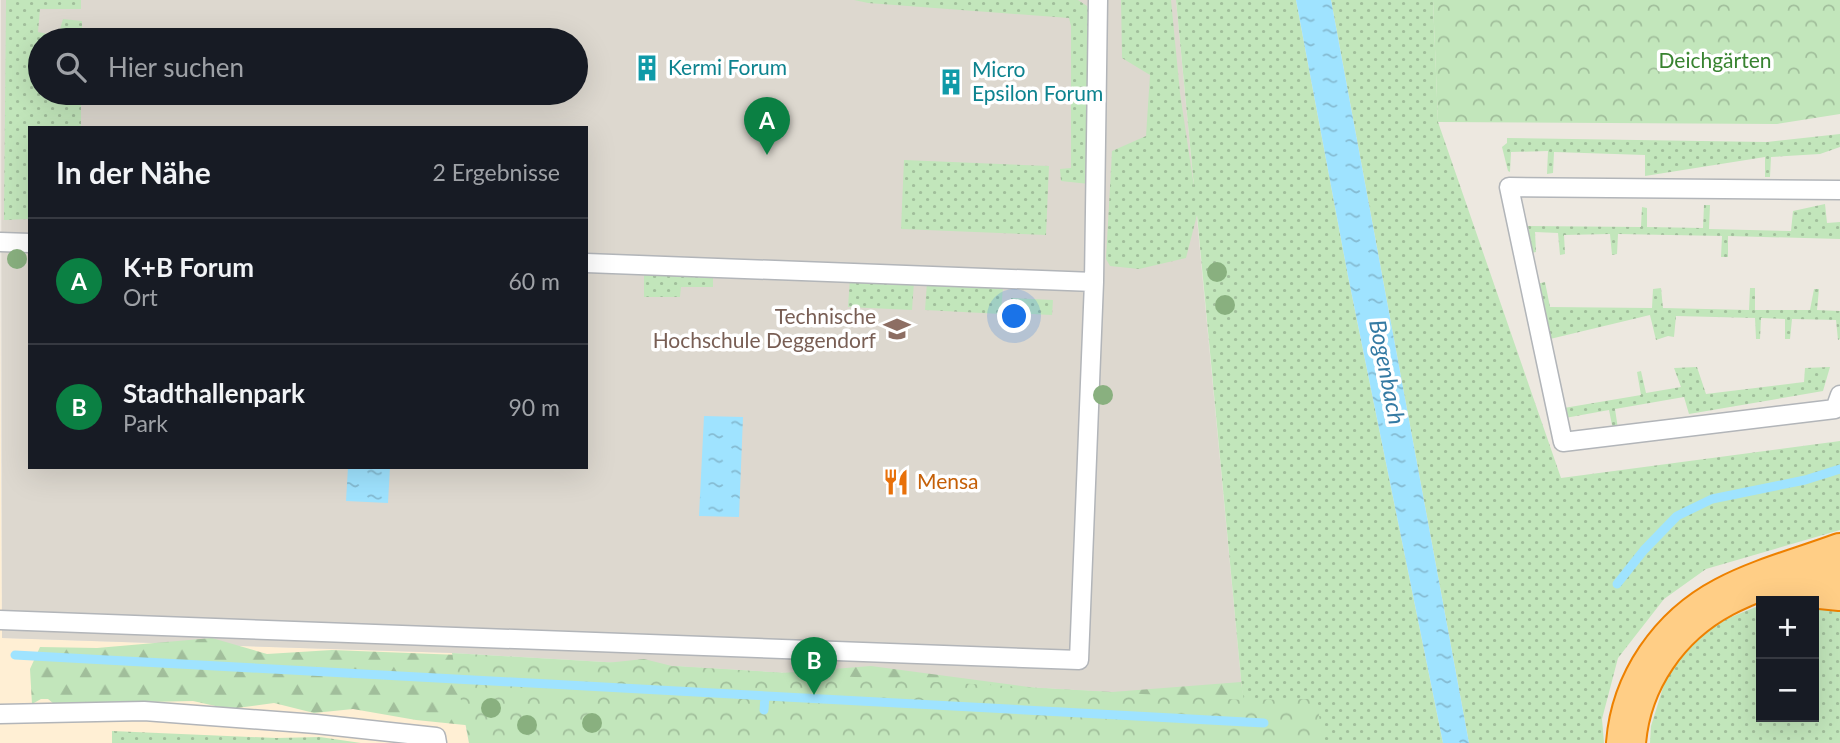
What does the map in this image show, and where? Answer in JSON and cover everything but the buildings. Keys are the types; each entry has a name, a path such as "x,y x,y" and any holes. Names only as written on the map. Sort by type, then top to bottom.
{"highway":[{"path":"1626,743 1638,690 1661,650 1679,630 1701,612 1740,589 1840,553"},
{"path":"1740,589 1779,586 1840,591"}],"lane":[{"path":"0,620 1079,660 1094,282 1098,0"},
{"path":"1840,190 1509,187 1563,442 1835,409 1840,395"},
{"path":"0,242 28,243"},
{"path":"588,263 1094,282"},
{"path":"0,714 144,711 396,732 436,737 437,743"}],"shaded area":[{"name":"Technische Hochschule Deggendorf","path":"1,0 1176,0 1243,700 452,653 2,638"},
{"path":"0,290 2,638 452,653 469,743 0,743"}],"green space":[{"path":"6,0 81,0 81,9 40,9 38,28 28,28 28,105 81,105 81,126 28,126 28,219 4,220"},
{"path":"854,0 1078,0 1087,6 1092,29 1089,184 1061,181 1060,169 1071,168 1069,18"},
{"path":"1121,0 1171,0 1180,93 1194,187 1176,0 1296,0 1348,276 1443,743 1254,743 1243,700 1197,215 1186,258 1139,269 1110,266 1106,259 1112,151 1146,136 1150,75 1122,58"},
{"path":"1331,0 1433,0 1438,122 1561,478 1840,441 1840,530 1706,569 1664,599 1618,658 1602,719 1604,743 1469,743"},
{"name":"Deichgärten","path":"1433,0 1840,0 1840,114 1777,124 1438,122"},
{"path":"63,19 82,21 82,28 60,28"},
{"path":"1840,134 1840,147 1820,154 1771,157 1770,177 1765,177 1765,157 1645,176 1645,155 1554,152 1553,173 1547,174 1548,151 1511,152 1510,172 1502,147 1507,143 1507,138 1767,142"},
{"path":"904,160 1049,166 1046,235 901,229"},
{"path":"1825,204 1827,223 1840,222 1840,239 1728,236 1728,257 1721,257 1722,236 1618,234 1617,254 1612,255 1610,234 1564,235 1565,254 1560,255 1558,233 1535,232 1536,252 1531,253 1528,226 1641,227 1642,207 1647,208 1647,227 1703,228 1704,205 1710,205 1709,229 1791,231 1793,211"},
{"path":"644,270 713,271 713,287 681,287 680,297 644,297"},
{"path":"850,278 914,282 912,310 848,307"},
{"path":"927,282 1003,286 1001,314 925,310"},
{"path":"1545,282 1550,307 1652,308 1653,289 1661,288 1663,308 1749,310 1750,288 1755,288 1755,310 1810,310 1814,289 1819,289 1817,310 1840,311 1840,339 1838,340 1836,320 1792,319 1790,339 1785,339 1785,319 1761,318 1760,339 1756,339 1755,318 1676,316 1674,337 1656,340 1650,315 1550,339 1537,284"},
{"path":"1011,298 1053,300 1052,315 1010,313"},
{"path":"1697,367 1706,394 1804,382 1805,368 1830,367 1823,391 1689,414 1684,397 1615,409 1618,429 1613,430 1609,410 1565,418 1564,408 1641,395 1637,372 1641,371 1646,393 1681,387 1674,368"},
{"path":"1819,601 1840,601 1840,743 1650,743 1651,726 1666,678 1700,634 1756,607 1756,722 1819,722"},
{"path":"212,638 267,654 332,650 485,656 549,669 644,659 672,666 782,673 871,666 1036,688 1112,692 1241,682 1251,743 1034,743 504,729 416,720 353,709 314,713 274,703 229,709 193,701 54,704 48,699 41,699 32,704 30,669 40,647 97,648"},
{"path":"452,653 1243,700 1316,699 1324,743 469,743"},
{"path":"112,731 276,738 320,737 361,743 112,743"}],"water":[{"name":"Bogenbach","path":"1296,0 1331,0 1469,743 1443,743 1348,276"},
{"path":"704,416 743,417 739,517 699,516"},
{"path":"348,469 390,469 388,503 346,501"}],"waterway":[{"path":"1617,584 1644,550 1677,516 1712,499 1805,480 1840,469"},
{"path":"15,655 1264,723"},
{"path":"764,710 765,696"}],"place":[{"name":"Kermi Forum","path":"647,68"},
{"name":"Micro Epsilon Forum","path":"951,82"},
{"name":"K+B Forum","path":"767,155"},
{"name":"Technische Hochschule Deggendorf","path":"897,329"},
{"name":"Mensa","path":"896,482"},
{"name":"Stadthallenpark","path":"814,695"}]}
